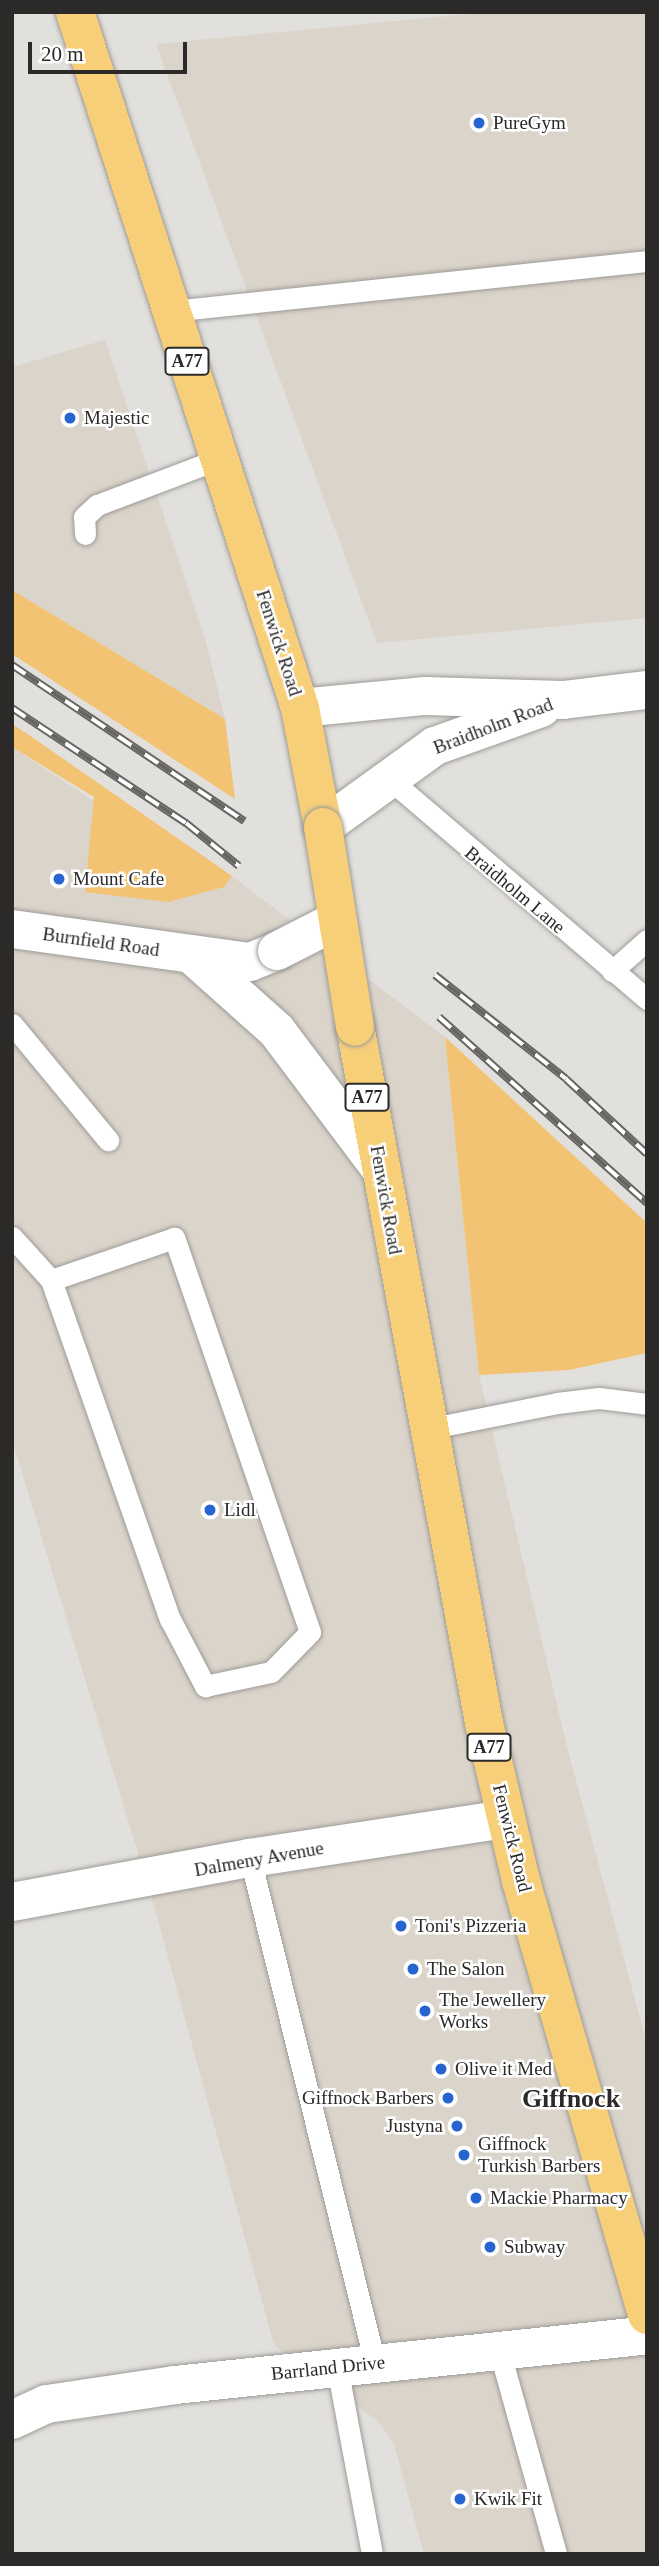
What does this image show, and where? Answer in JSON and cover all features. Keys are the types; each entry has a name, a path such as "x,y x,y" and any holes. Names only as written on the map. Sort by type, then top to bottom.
{"main road":[{"name":"Fenwick Road","path":"75,12 300,708 427,1429 506,1819 647,2315"}],"street":[{"name":"Braidholm Road","path":"300,708 425,696 563,700 647,690"},
{"name":"Braidholm Road","path":"323,827 387,777 435,746 563,700"},
{"name":"Burnfield Road","path":"12,929 250,962 336,921"},
{"path":"191,954 277,1031 380,1168"},
{"name":"Dalmeny Avenue","path":"12,1902 250,1858 506,1819"},
{"name":"Barrland Drive","path":"12,2420 47,2404 337,2367 500,2353 647,2335"}],"lane":[{"path":"170,310 647,261"},
{"path":"85,534 84,517 97,505 219,459"},
{"name":"Braidholm Lane","path":"387,777 647,999"},
{"path":"612,971 647,940"},
{"path":"12,1024 108,1140"},
{"path":"12,1237 51,1280 170,1619 205,1686 271,1672 310,1632 174,1238 51,1280"},
{"path":"427,1429 588,1399 647,1404"},
{"path":"250,1858 375,2363"},
{"path":"500,2353 556,2554"},
{"path":"337,2367 372,2554"}],"shaded area":[{"path":"490,12 647,12 647,618 377,643 156,44"},
{"path":"105,340 206,642 225,719 12,590 12,367"},
{"path":"12,590 225,719 235,799 12,654"},
{"path":"12,724 232,876 224,887 168,902 85,892 94,797 12,747"},
{"path":"12,747 224,887 232,876 445,1037 479,1375 567,1747 647,2044 647,2554 424,2554 394,2444 379,2422 274,2345 155,1909 12,1440"},
{"path":"445,1037 647,1223 647,1353 569,1370 479,1375"}],"railway":[{"path":"12,665 244,821"},
{"path":"12,708 186,823 239,866"},
{"path":"435,975 566,1079 647,1154"},
{"path":"439,1017 647,1203"}],"place":[{"name":"PureGym","path":"479,123"},
{"name":"Majestic","path":"70,418"},
{"name":"Mount Cafe","path":"59,879"},
{"name":"Lidl","path":"210,1510"},
{"name":"Toni's Pizzeria","path":"401,1926"},
{"name":"The Salon","path":"413,1969"},
{"name":"The Jewellery Works","path":"425,2011"},
{"name":"Olive it Med","path":"441,2069"},
{"name":"Giffnock Barbers","path":"448,2098"},
{"name":"Justyna","path":"457,2126"},
{"name":"Giffnock Turkish Barbers","path":"464,2155"},
{"name":"Mackie Pharmacy","path":"476,2198"},
{"name":"Subway","path":"490,2247"},
{"name":"Kwik Fit","path":"460,2499"}],"district":[{"name":"Giffnock","path":"571,2099"}]}
